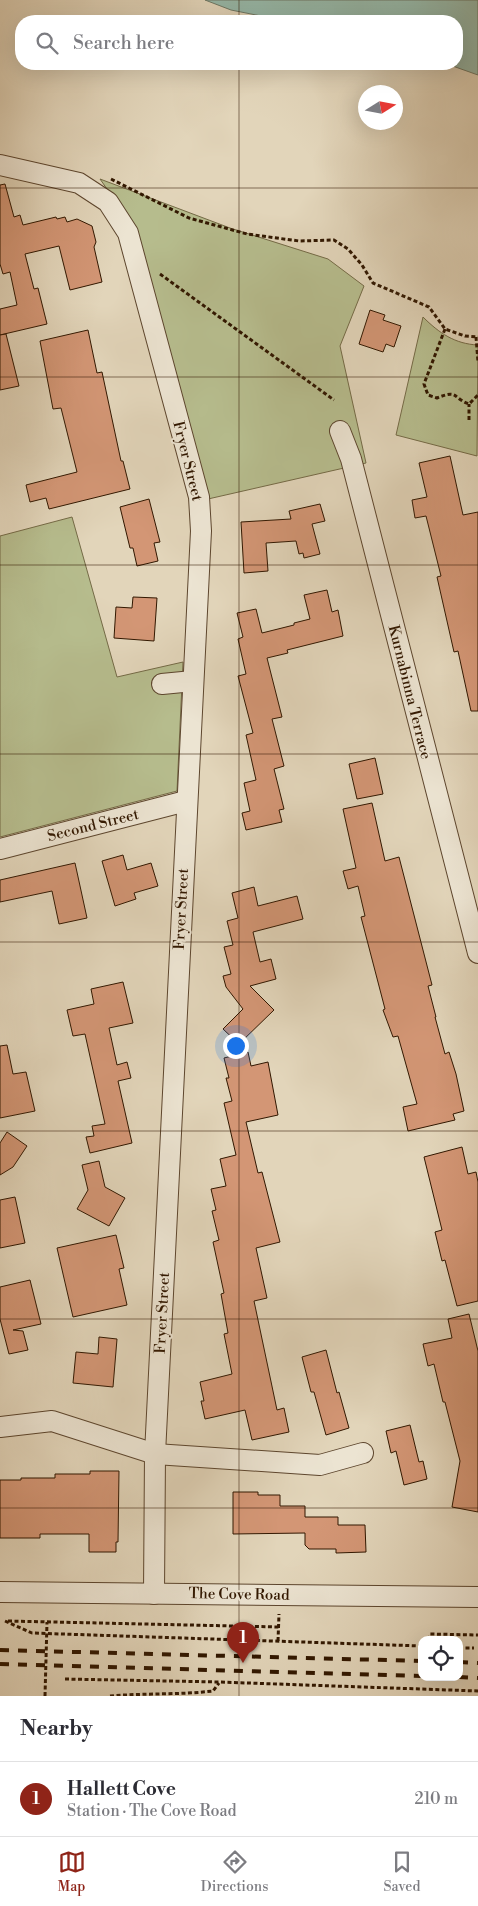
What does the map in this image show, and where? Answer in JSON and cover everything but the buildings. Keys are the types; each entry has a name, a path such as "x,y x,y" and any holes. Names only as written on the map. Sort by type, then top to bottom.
{"street":[{"name":"Fryer Street","path":"0,165 79,183 108,202 128,233 199,497 201,531 186,801 155,1454 154,1594"},
{"name":"Kurnabinna Terrace","path":"340,431 351,459 471,903 478,953"},
{"path":"162,684 193,681"},
{"name":"Second Street","path":"0,849 186,801"},
{"path":"0,1427 52,1421 155,1454 320,1464 363,1453"},
{"name":"The Cove Road","path":"0,1592 478,1597"}],"path":[{"path":"109,178 189,218 246,234 299,241 334,240 348,249 358,260 373,283 429,307 445,329 465,336 477,337 478,362"},
{"path":"155,271 334,400"},
{"path":"445,329 424,384 428,394 437,398 448,393 456,394 469,404"},
{"path":"468,420 469,404 478,395"},
{"path":"278,1642 279,1613"},
{"path":"279,1627 5,1621 32,1633 418,1646"},
{"path":"45,1696 46,1622"},
{"path":"430,1636 430,1634 478,1635"},
{"path":"463,1648 474,1648"},
{"path":"65,1679 478,1691"},
{"path":"110,1696 138,1693 213,1691 219,1682"}],"shaded area":[{"path":"205,0 478,0 478,75 463,70 463,15 256,15 231,10"},
{"path":"100,179 230,228 328,259 364,286 340,346 366,463 208,499 137,232"},
{"path":"423,317 448,337 478,345 477,456 396,435"},
{"path":"72,517 117,677 183,662 177,791 0,837 0,536"}],"railway":[{"path":"0,1650 418,1661"},
{"path":"463,1662 478,1663"},
{"path":"0,1664 418,1676"},
{"path":"463,1677 478,1678"}],"place":[{"name":"Hallett Cove","path":"243,1663"}]}
